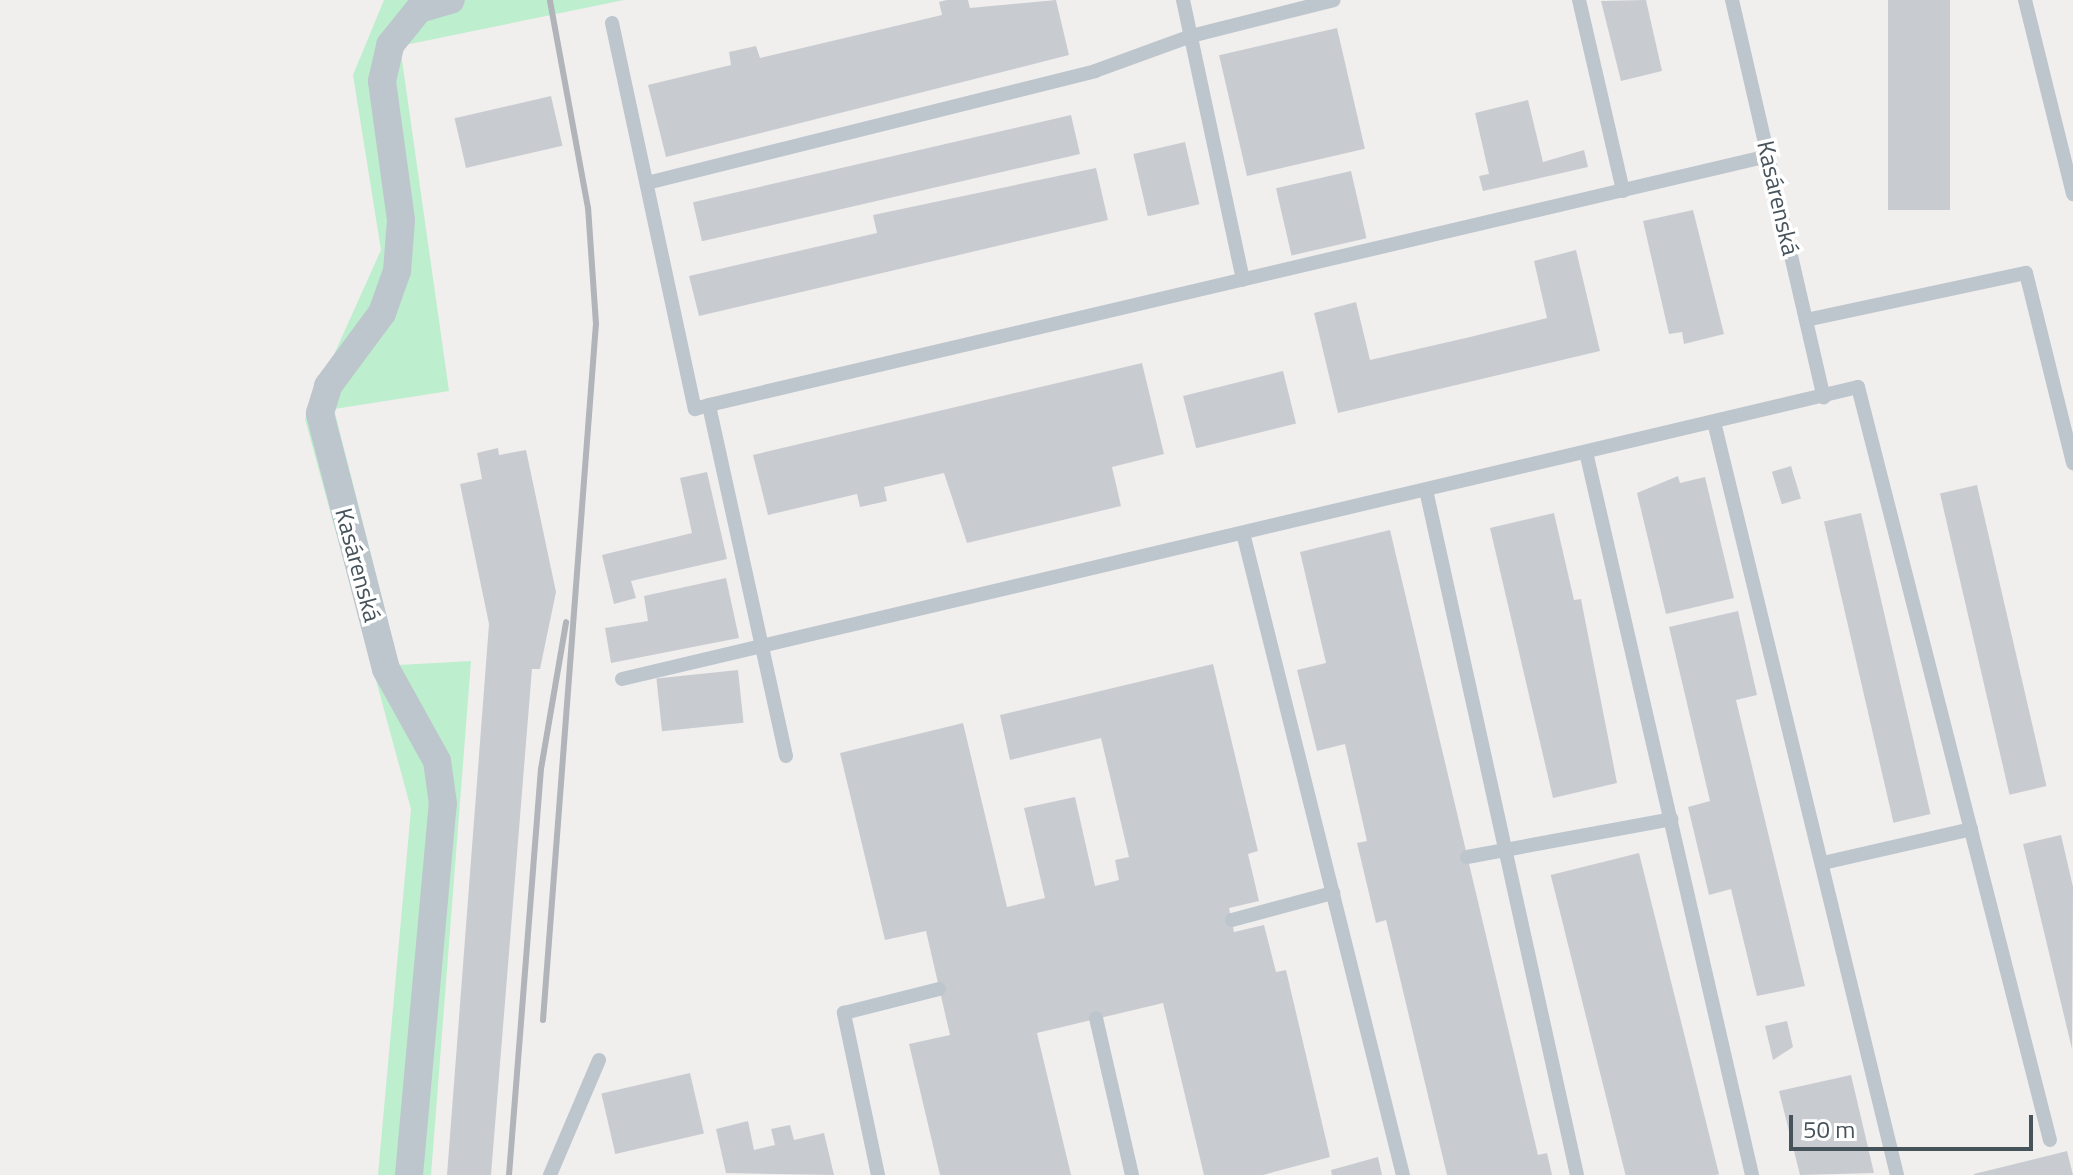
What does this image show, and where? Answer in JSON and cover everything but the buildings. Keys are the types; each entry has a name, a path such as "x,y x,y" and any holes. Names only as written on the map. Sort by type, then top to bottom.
{"street":[{"name":"Kasárenská","path":"409,1175 443,804 437,761 386,669 320,413 328,386 382,313 397,271 401,220 382,81 390,45 419,9 451,0"}],"lane":[{"path":"1183,0 1243,280"},
{"path":"647,183 1095,71 1191,36 1334,0"},
{"path":"1579,0 1623,191"},
{"name":"Kasárenská","path":"1732,0 1824,397"},
{"path":"2025,0 2073,194"},
{"path":"612,23 695,409 1768,156"},
{"path":"1806,320 2026,273 2073,463"},
{"path":"622,679 1858,387 2050,1140"},
{"path":"709,405 786,756"},
{"path":"1714,422 1897,1175"},
{"path":"1586,452 1752,1175"},
{"path":"1426,490 1577,1175"},
{"path":"1243,533 1403,1175"},
{"path":"1467,857 1672,819"},
{"path":"1823,863 1971,829"},
{"path":"1232,920 1333,893"},
{"path":"878,1175 844,1013 939,989"},
{"path":"1096,1018 1132,1175"},
{"path":"550,1175 599,1060"}],"green space":[{"path":"384,0 624,0 400,46 449,391 334,409 399,665 471,661 431,1175 378,1175 411,809 305,419 381,250 353,75"}],"railway":[{"path":"543,1020 596,324 588,208 550,0"},
{"path":"509,1175 541,769 566,622"}]}
